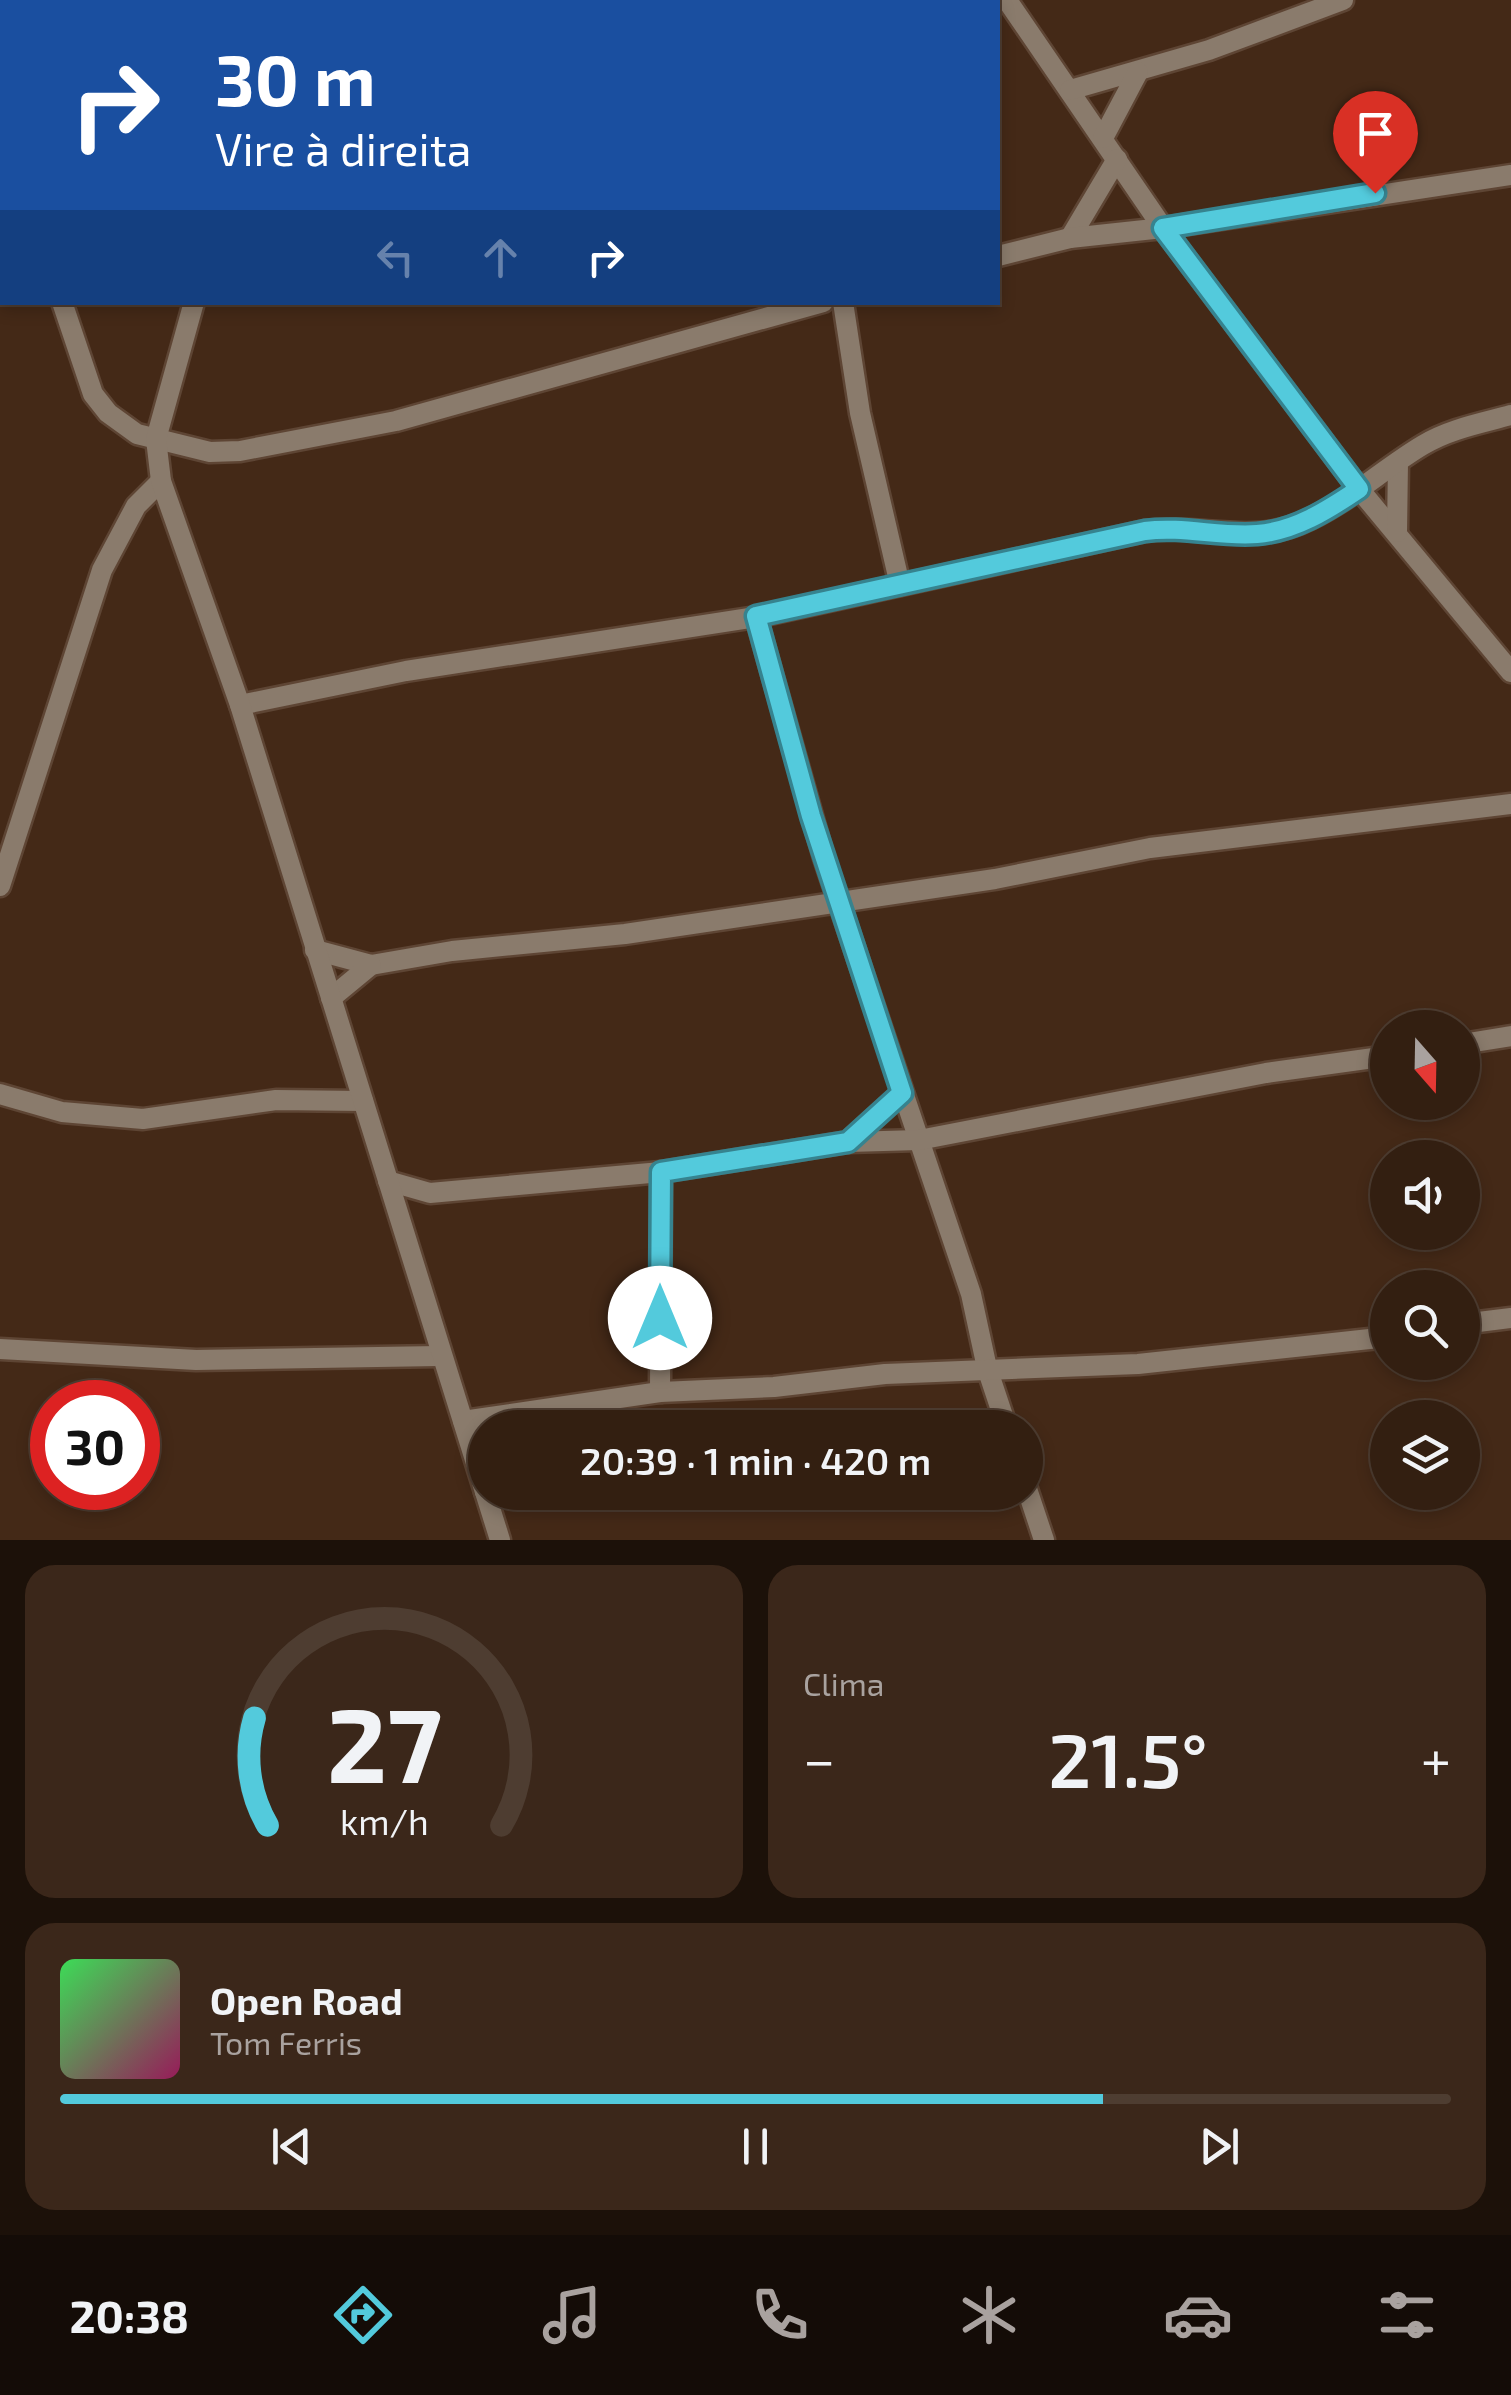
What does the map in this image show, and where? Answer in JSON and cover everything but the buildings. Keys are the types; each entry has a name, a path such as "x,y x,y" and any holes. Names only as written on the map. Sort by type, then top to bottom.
{"street":[{"path":"1070,90 1138,72 1343,0"},
{"path":"1005,4 1070,90 1163,228 1359,489 1511,672"},
{"path":"1102,138 1138,72"},
{"path":"1070,238 1117,160"},
{"path":"1000,256 1070,238 1163,228 1511,175"},
{"path":"63,305 93,394 119,425 156,440 210,452 240,451 363,428 498,395 813,305"},
{"path":"193,305 156,440 161,481 240,705 439,1356 468,1437"},
{"path":"843,305 860,413 900,585"},
{"path":"240,705 406,672 756,616 1145,531 1172,527 1256,534 1297,525 1426,443 1511,414"},
{"path":"1397,532 1398,462"},
{"path":"0,886 7,840 102,570 136,506 161,481"},
{"path":"756,616 811,816 972,1294 987,1368 1001,1410"},
{"path":"316,950 371,965 841,904 1150,848 1511,804"},
{"path":"330,998 371,965"},
{"path":"1480,1041 1511,1036"},
{"path":"388,1181 430,1194 661,1172 848,1142 919,1140 1266,1073 1370,1059"},
{"path":"848,1142 902,1093"},
{"path":"0,1094 62,1112 143,1119 276,1100 362,1101"},
{"path":"660,1392 661,1172"},
{"path":"398,1212 430,1194"},
{"path":"1480,1322 1511,1318"},
{"path":"463,1421 660,1392 987,1368 1226,1357 1370,1339"},
{"path":"0,1349 196,1360 439,1356"},
{"path":"491,1510 500,1540"},
{"path":"1034,1510 1044,1540"}],"route":[{"path":"660,1318 661,1172 848,1142 902,1093 811,816 756,616 1145,531 1172,527 1256,534 1297,525 1359,489 1163,228 1375,193"}]}
